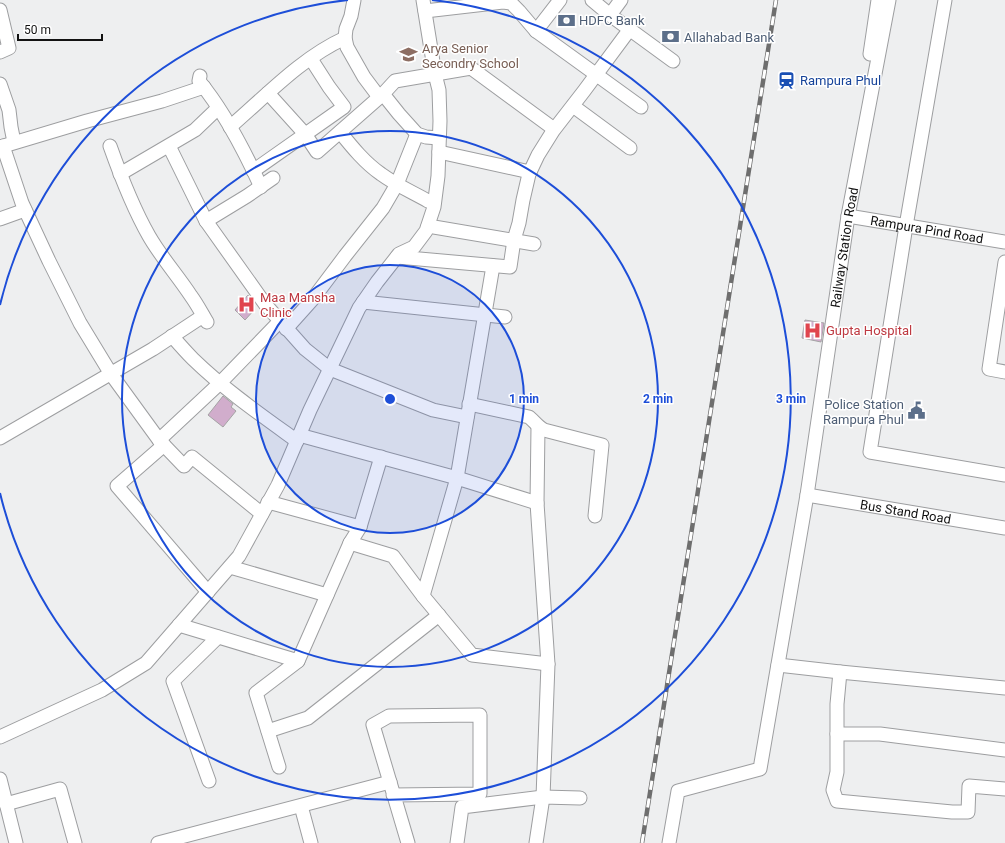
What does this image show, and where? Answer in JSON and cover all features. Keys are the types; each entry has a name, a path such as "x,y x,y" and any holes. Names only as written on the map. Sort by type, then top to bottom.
{"street":[{"path":"354,0 345,38 347,47 364,78 400,114 417,134 426,137 440,138"},
{"path":"536,31 560,0"},
{"path":"592,0 673,61"},
{"path":"610,15 621,0"},
{"path":"845,215 878,0"},
{"name":"Railway Station Road","path":"669,843 678,791 760,770 807,495 845,215 889,0"},
{"path":"945,0 906,226 870,452 1005,475"},
{"path":"0,737 102,690 146,663 239,556 278,485 298,438 359,308 399,254 414,247 428,226 434,203 438,176 440,121 439,90 424,6 503,2 511,3 536,31 641,107"},
{"path":"0,10 9,48 0,52"},
{"path":"397,257 510,267 514,240 530,172 538,155 554,129 573,106 630,29"},
{"path":"230,126 311,58 332,44 345,38"},
{"path":"254,171 344,106 329,87 311,58"},
{"path":"268,93 305,134 317,152 381,96 395,81 471,68 554,129"},
{"path":"6,145 162,101 202,82 230,126 261,187"},
{"path":"0,84 9,110 11,127 6,145 25,210 49,262 80,322 111,374 161,443 184,466 192,456 265,508 360,528"},
{"path":"573,106 630,148"},
{"path":"120,174 195,130 218,108"},
{"path":"340,132 369,165 382,175 434,203"},
{"path":"208,592 117,486 220,383 312,300 383,208 397,184 417,134"},
{"path":"0,438 111,374 172,336 205,319 192,297 173,272 140,221 110,146"},
{"path":"169,146 206,221 265,304 305,349 330,369 433,410 467,417"},
{"path":"439,152 530,172"},
{"path":"206,221 273,178"},
{"path":"0,219 25,210"},
{"name":"Rampura Pind Road","path":"845,215 1005,242"},
{"path":"428,226 534,244"},
{"path":"1005,262 989,369 1005,372"},
{"path":"423,596 457,478 493,266"},
{"path":"363,302 505,317"},
{"path":"172,336 193,359 220,383 255,411 298,438 381,457 457,478 537,503"},
{"path":"470,404 530,417 536,422 538,427 537,503 548,664 543,797 536,843"},
{"path":"538,427 544,430 602,445 595,516"},
{"path":"279,767 256,693 298,661 350,543 360,528 381,457"},
{"name":"Bus Stand Road","path":"807,495 1005,528"},
{"path":"350,543 393,556 423,596 472,655 548,664"},
{"path":"230,567 327,594"},
{"path":"268,731 308,718 439,615"},
{"path":"179,626 298,661"},
{"path":"209,781 173,681 218,637"},
{"path":"778,665 1005,688"},
{"path":"840,672 837,704 837,772 833,790 838,801 952,812 968,812 969,786 1005,789"},
{"path":"158,843 301,806 391,788 480,794 480,715 389,716 373,725 391,788 408,843"},
{"path":"837,734 880,734 1005,750"},
{"path":"0,779 16,843"},
{"path":"6,804 60,789 75,843"},
{"path":"457,843 462,807 543,797 580,798"},
{"path":"301,806 311,843"}],"building":[{"path":"248,295 254,303 251,306 255,309 245,320 235,310"},
{"path":"805,320 824,323 821,342 802,338"},
{"path":"223,396 233,404 231,407 236,411 223,427 208,415"}],"railway":[{"path":"642,843 776,0"}],"place":[{"name":"HDFC Bank","path":"566,20"},
{"name":"Allahabad Bank","path":"671,37"},
{"name":"Arya Senior Secondry School","path":"409,55"},
{"name":"Rampura Phul","path":"787,80"},
{"name":"Maa Mansha Clinic","path":"247,304"},
{"name":"Gupta Hospital","path":"813,330"},
{"name":"Police Station Rampura Phul","path":"917,411"}]}
